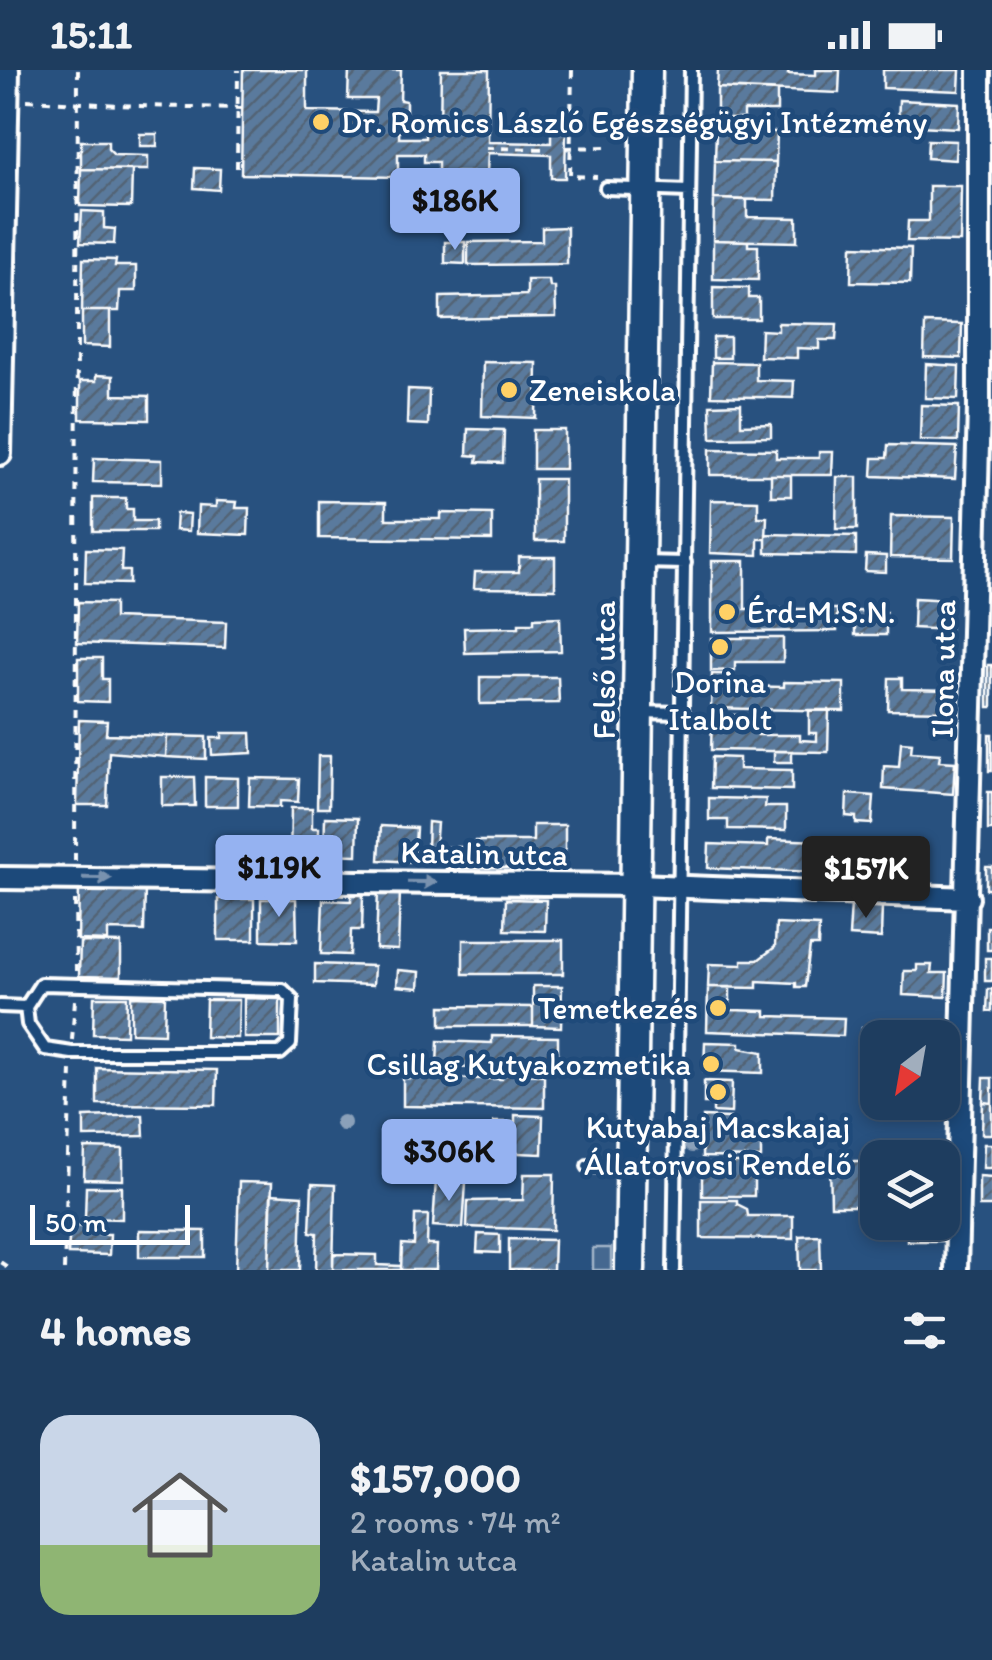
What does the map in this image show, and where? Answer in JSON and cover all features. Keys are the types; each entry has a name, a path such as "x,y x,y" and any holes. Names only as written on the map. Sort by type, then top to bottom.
{"street":[{"path":"0,454 8,70"},
{"name":"Felső utca","path":"630,1270 647,70"},
{"name":"Ilona utca","path":"956,1270 979,407 979,70"},
{"name":"Katalin utca","path":"0,878 638,885 968,898"}],"lane":[{"path":"674,1270 691,70"},
{"path":"606,183 646,190 688,191"},
{"path":"640,562 686,563"},
{"path":"639,712 683,713"},
{"path":"41,984 283,990 292,999 293,1024 290,1044 280,1053 72,1053 45,1049 28,1024 26,1007 41,984"},
{"path":"0,1006 26,1007"},
{"path":"588,1166 632,1168"}],"path":[{"path":"64,1270 76,986 78,70"},
{"path":"237,168 238,70"},
{"path":"572,70 570,176 606,183"},
{"path":"8,99 240,108"},
{"path":"568,147 607,148"},
{"path":"486,148 550,149"},
{"path":"0,1262 12,1270"}],"shaded area":[{"path":"593,1248 611,1248 611,1270 593,1270"}],"building":[{"name":"Dr. Romics László Egészségügyi Intézmény","path":"243,70 307,70 307,111 375,112 376,99 348,99 349,70 401,70 400,100 406,101 406,115 400,114 399,138 425,138 425,129 440,129 441,70 489,70 488,142 551,143 551,130 566,130 565,178 551,178 551,155 488,153 487,173 438,172 438,162 424,162 424,154 398,154 398,177 241,174"},
{"path":"718,70 789,70 788,74 816,75 816,70 840,70 839,93 717,88"},
{"path":"883,70 960,70 959,91 883,88"},
{"path":"717,88 777,91 777,111 744,111 744,119 717,119"},
{"path":"899,100 959,103 958,128 898,125"},
{"path":"716,130 777,132 776,162 715,161"},
{"path":"140,134 157,134 157,146 140,146"},
{"path":"928,140 956,141 955,160 927,158"},
{"path":"81,141 108,141 108,149 114,155 148,156 148,170 81,169"},
{"path":"715,161 776,162 775,200 714,199"},
{"path":"195,168 220,169 219,190 194,188"},
{"path":"81,169 132,170 131,207 80,206"},
{"path":"929,186 961,186 960,242 907,241 908,221 929,221"},
{"path":"714,199 747,200 747,217 797,218 797,242 713,240"},
{"path":"82,211 104,212 104,228 115,229 114,244 80,243"},
{"path":"567,227 567,264 468,265 468,242 542,241 542,228"},
{"path":"713,240 748,241 748,246 758,246 758,280 713,279"},
{"path":"445,242 465,242 465,264 445,263"},
{"path":"852,246 911,248 910,283 851,282"},
{"path":"83,259 116,260 115,266 136,266 136,291 120,291 119,311 82,311"},
{"path":"527,280 549,280 550,287 555,287 556,317 440,319 440,297 527,295"},
{"path":"713,287 749,288 749,298 759,298 759,319 713,319"},
{"path":"82,311 110,311 110,347 82,346"},
{"path":"778,323 837,324 836,340 819,340 819,349 797,348 797,358 760,357 761,330 778,331"},
{"path":"925,323 962,324 961,358 924,357"},
{"path":"713,337 730,337 730,358 713,358"},
{"name":"Zeneiskola","path":"483,362 537,363 536,418 482,416"},
{"path":"712,362 756,363 756,380 794,381 793,398 711,396"},
{"path":"926,364 959,366 958,399 925,398"},
{"path":"96,375 113,376 113,395 149,396 149,420 80,419 80,381 96,381"},
{"path":"408,389 429,390 428,425 407,424"},
{"path":"741,404 741,425 771,424 771,437 711,438 710,405"},
{"path":"921,405 959,406 958,441 920,440"},
{"path":"468,429 504,430 503,463 477,462 478,456 467,455"},
{"path":"533,430 565,430 565,469 533,469"},
{"path":"888,445 957,447 955,479 872,476 873,458 887,458"},
{"path":"710,449 776,450 776,458 819,458 819,452 833,452 832,475 710,475"},
{"path":"94,458 162,460 162,483 93,482"},
{"path":"771,475 791,475 791,496 771,496"},
{"path":"837,477 857,477 857,529 836,529"},
{"path":"535,479 564,479 564,541 535,541"},
{"path":"93,498 126,498 126,509 133,509 133,521 155,521 155,531 93,531"},
{"path":"711,500 758,501 758,517 767,517 766,539 758,539 758,555 710,553"},
{"path":"216,501 237,502 236,508 249,508 248,535 197,533 198,506 216,507"},
{"path":"319,501 386,502 386,519 441,519 441,513 492,514 492,540 319,538"},
{"path":"176,513 190,514 189,531 175,530"},
{"path":"891,516 954,517 953,558 890,557"},
{"path":"766,534 856,536 856,555 766,553"},
{"path":"86,549 122,550 121,571 129,571 129,584 85,583"},
{"path":"866,555 886,556 886,572 865,571"},
{"path":"519,557 555,557 555,589 474,588 475,572 519,572"},
{"path":"712,561 745,561 745,609 837,609 837,631 712,632"},
{"path":"914,598 951,600 950,630 913,628"},
{"path":"78,602 114,603 114,618 226,622 225,648 77,643"},
{"path":"855,611 886,612 886,635 855,635"},
{"path":"560,617 561,651 465,653 464,628 519,627 519,623 534,623 534,618"},
{"path":"711,638 783,638 783,662 735,662 735,670 711,671"},
{"path":"78,658 102,658 102,679 108,679 108,702 78,701"},
{"path":"988,665 992,665 992,707 988,707"},
{"path":"712,674 732,674 732,686 844,683 844,711 711,708"},
{"path":"480,677 558,677 559,703 480,704"},
{"path":"889,678 902,678 902,689 952,690 952,711 888,710"},
{"path":"809,710 829,710 828,752 711,750 712,715 759,715 758,735 800,735 800,740 817,741 817,733 809,733"},
{"path":"79,720 107,721 106,734 167,736 166,757 109,752 107,805 77,805"},
{"path":"222,733 251,733 252,753 212,755 211,738 222,738"},
{"path":"992,734 992,771 989,771"},
{"path":"167,736 206,737 206,759 166,757"},
{"path":"901,742 912,743 911,752 940,754 939,761 955,762 953,794 883,789 884,766 899,767"},
{"path":"774,751 792,751 792,762 774,762"},
{"path":"318,756 330,756 329,808 317,808"},
{"path":"712,757 739,758 739,769 792,770 792,790 711,788"},
{"path":"162,777 194,777 195,806 162,806"},
{"path":"205,777 238,778 238,806 205,806"},
{"path":"250,778 299,779 298,802 280,801 280,807 249,806"},
{"path":"988,792 992,792 992,830 988,830"},
{"path":"847,794 874,796 872,824 856,823 856,817 846,816"},
{"path":"709,798 766,799 765,807 786,807 786,830 728,829 728,820 709,820"},
{"path":"291,808 312,808 312,828 319,828 318,864 290,864"},
{"path":"325,817 358,818 357,855 324,854"},
{"path":"428,822 437,823 435,848 427,848"},
{"path":"533,825 565,825 565,868 446,868 446,847 474,847 475,841 533,841"},
{"path":"381,826 416,828 414,862 379,860"},
{"path":"768,839 820,841 819,872 708,868 709,844 768,846"},
{"path":"986,867 992,867 992,889 986,889"},
{"path":"79,885 145,886 144,931 108,930 108,941 78,940"},
{"path":"378,890 400,891 398,950 376,949"},
{"path":"351,895 363,895 362,930 351,930 350,955 321,954 323,900 351,901"},
{"path":"218,899 254,899 254,940 218,940"},
{"path":"261,899 296,899 297,941 261,940"},
{"path":"506,899 546,900 545,931 505,930"},
{"path":"851,904 882,905 881,938 849,936"},
{"path":"776,924 819,926 818,946 810,946 805,987 757,981 757,988 708,987 709,964 742,965 742,960 758,960 775,947"},
{"path":"987,927 992,927 992,950 987,950"},
{"path":"463,940 563,940 563,974 463,974"},
{"path":"80,942 121,943 121,977 79,976"},
{"path":"985,958 992,958 992,981 985,981"},
{"path":"315,964 374,966 373,985 315,983"},
{"path":"917,965 932,965 931,973 947,973 946,997 903,995 904,971 917,971"},
{"path":"398,970 420,972 419,988 397,986"},
{"path":"533,986 562,986 561,1027 533,1026"},
{"path":"708,987 730,987 730,1010 766,1011 766,1016 844,1018 843,1036 707,1031"},
{"path":"988,989 992,989 992,1011 987,1011"},
{"path":"131,996 165,997 164,1034 131,1033"},
{"path":"94,997 127,997 126,1035 93,1034"},
{"path":"244,998 280,999 280,1038 244,1038"},
{"path":"206,1000 239,1000 238,1038 205,1037"},
{"path":"441,1006 533,1007 533,1026 441,1026"},
{"path":"492,1036 558,1037 558,1070 437,1067 438,1041 492,1043"},
{"path":"705,1042 740,1043 740,1048 763,1052 763,1073 704,1071"},
{"path":"97,1068 217,1070 216,1105 97,1104"},
{"path":"502,1074 544,1075 544,1108 403,1106 403,1078 502,1079"},
{"path":"984,1078 992,1078 992,1103 983,1102"},
{"name":"Kutyabaj Macskajaj Állatorvosi Rendelő","path":"704,1081 732,1082 731,1113 713,1112 713,1103 704,1103"},
{"path":"983,1102 992,1103 992,1134 982,1134"},
{"path":"143,1115 144,1136 84,1137 84,1117"},
{"path":"515,1115 543,1116 542,1154 493,1152 494,1122 515,1122"},
{"path":"703,1117 730,1118 729,1129 736,1129 736,1136 761,1137 761,1158 702,1157"},
{"path":"984,1144 992,1144 992,1168 983,1168"},
{"path":"85,1148 123,1149 123,1180 84,1179"},
{"path":"830,1161 860,1161 860,1206 831,1206"},
{"path":"702,1163 754,1163 754,1196 702,1196"},
{"path":"524,1174 554,1174 553,1230 467,1227 468,1201 523,1200"},
{"path":"979,1176 992,1177 992,1206 979,1206"},
{"path":"436,1180 466,1182 463,1228 433,1226"},
{"path":"239,1182 272,1183 269,1270 236,1270"},
{"path":"312,1184 335,1185 333,1270 316,1270 317,1233 310,1232"},
{"path":"86,1187 122,1187 122,1219 85,1218"},
{"path":"271,1194 302,1196 300,1270 269,1270"},
{"path":"701,1200 737,1200 747,1209 748,1216 793,1216 793,1239 701,1238"},
{"path":"415,1215 428,1215 427,1245 437,1245 436,1270 401,1270 402,1244 414,1245"},
{"path":"70,1226 99,1227 99,1234 110,1234 109,1255 68,1254"},
{"path":"139,1230 205,1231 205,1257 139,1257"},
{"path":"478,1234 500,1235 500,1253 477,1252"},
{"path":"820,1235 821,1270 800,1270 799,1236"},
{"path":"509,1239 554,1240 553,1270 509,1270"},
{"path":"333,1254 377,1255 377,1265 401,1266 401,1270 333,1270"}],"place":[{"name":"Dr. Romics László Egészségügyi Intézmény","path":"321,122"},
{"name":"Zeneiskola","path":"509,390"},
{"name":"Érd-M.S.N.","path":"727,612"},
{"name":"Dorina Italbolt","path":"720,647"},
{"name":"Temetkezés","path":"718,1008"},
{"name":"Csillag Kutyakozmetika","path":"711,1064"},
{"name":"Kutyabaj Macskajaj Állatorvosi Rendelő","path":"718,1092"}]}
